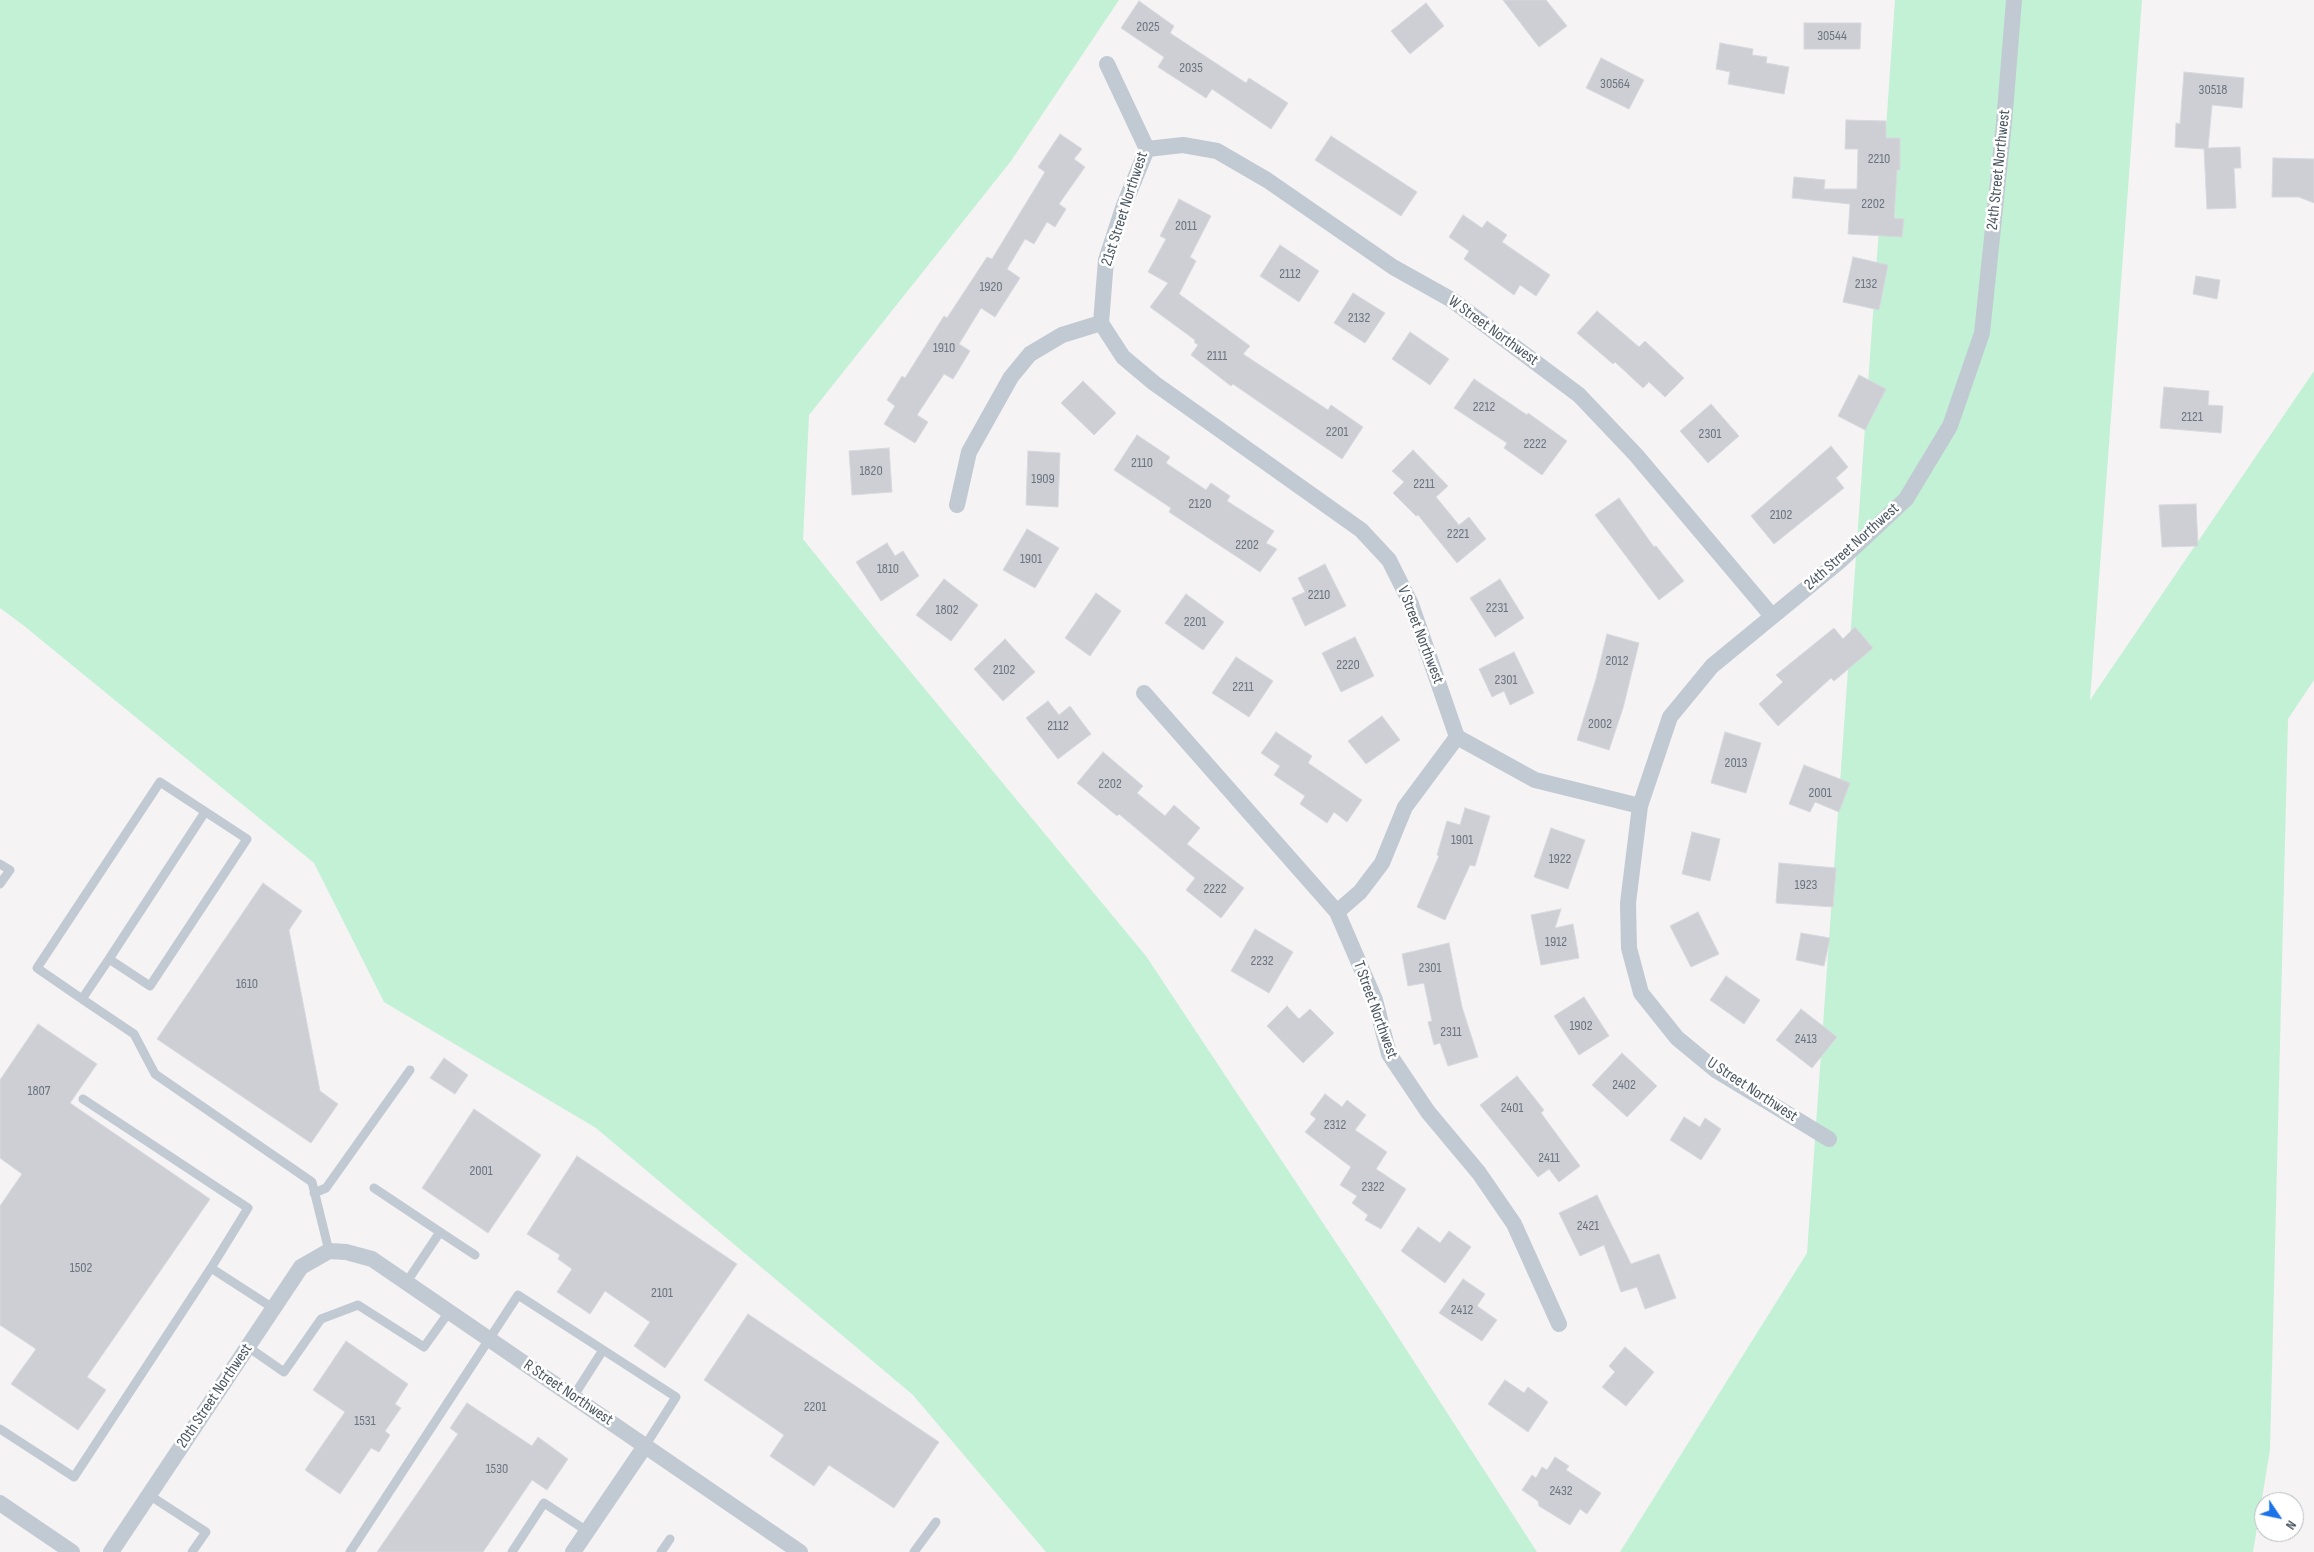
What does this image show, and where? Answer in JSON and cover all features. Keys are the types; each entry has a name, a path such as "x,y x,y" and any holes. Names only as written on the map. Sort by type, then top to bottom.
{"street":[{"name":"24th Street Northwest","path":"1677,1038 1641,993 1629,948 1628,903 1640,806 1670,717 1712,666 1841,560 1906,499 1950,426 1982,333 2004,123 2014,0"},
{"name":"21st Street Northwest","path":"1101,323 1106,260 1124,205 1147,149 1107,64"},
{"name":"W Street Northwest","path":"1147,149 1183,145 1217,151 1267,180 1393,268 1452,300 1579,395 1636,455 1772,616"},
{"path":"957,505 969,452 1011,377 1030,354 1062,335 1101,323"},
{"name":"V Street Northwest","path":"1101,323 1123,357 1154,382 1362,530 1388,560 1411,604 1457,737"},
{"name":"T Street Northwest","path":"1144,693 1337,912 1375,1000 1388,1054 1428,1112 1480,1173 1514,1224 1559,1324"},
{"path":"1337,912 1360,892 1382,863 1405,807 1457,737 1535,780 1640,806"},
{"name":"U Street Northwest","path":"1677,1038 1718,1071 1829,1139"},
{"name":"R Street Northwest","path":"329,1251 346,1252 372,1259 800,1552"},
{"name":"20th Street Northwest","path":"111,1552 301,1267 329,1251"},
{"path":"573,1552 645,1446"},
{"path":"0,1503 72,1552"}],"lane":[{"path":"109,959 150,986 247,839 160,782 36,968 134,1034 155,1074 312,1182 329,1251"},
{"path":"82,999 206,812"},
{"path":"0,864 10,870 0,884"},
{"path":"314,1192 326,1188 410,1070"},
{"path":"0,1429 74,1477 211,1268 248,1208 83,1099"},
{"path":"374,1188 475,1255"},
{"path":"406,1282 440,1232"},
{"path":"211,1268 274,1308"},
{"path":"350,1552 518,1295 676,1397 645,1446"},
{"path":"248,1347 284,1372 320,1319 358,1305 424,1348 449,1312"},
{"path":"573,1397 603,1350"},
{"path":"149,1495 206,1532 192,1552"},
{"path":"512,1552 544,1503 587,1531"},
{"path":"914,1552 936,1522"},
{"path":"661,1552 670,1539"}],"green space":[{"path":"0,0 1119,0 1011,161 809,415 803,539 1146,956 1382,1312 1537,1552 1046,1552 913,1395 596,1128 384,1002 314,863 0,608"},
{"path":"1895,0 2142,0 2090,700 2314,371 2314,680 2288,719 2270,1450 2263,1492 2254,1492 2253,1552 1620,1552 1807,1253"}],"building":[{"path":"1503,0 1546,0 1567,26 1539,47"},
{"path":"1139,1 1174,26 1170,33 1246,83 1249,78 1288,103 1271,129 1212,89 1206,98 1158,67 1164,57 1121,28"},
{"path":"1426,3 1444,26 1410,54 1391,31"},
{"path":"1804,23 1861,23 1860,49 1804,49"},
{"path":"1720,43 1753,49 1752,55 1767,57 1766,63 1789,67 1784,94 1728,84 1730,72 1716,69"},
{"path":"1601,58 1644,80 1629,109 1586,88"},
{"path":"2184,72 2244,78 2242,108 2212,105 2208,148 2240,147 2241,168 2234,168 2236,208 2207,209 2204,149 2175,147 2176,123 2180,124"},
{"path":"1846,120 1886,121 1886,138 1900,138 1900,170 1897,170 1894,218 1904,219 1902,237 1848,234 1850,204 1792,198 1794,177 1825,180 1824,189 1857,189 1858,149 1845,149"},
{"path":"1060,134 1082,149 1074,159 1085,167 1059,204 1066,209 1055,227 1047,222 1034,244 1025,239 1007,269 1020,278 995,317 981,308 959,344 970,351 953,379 944,374 917,415 928,422 915,443 884,424 895,406 887,400 902,376 905,378 944,316 947,318 987,257 992,259 1045,172 1038,167"},
{"path":"1331,136 1417,192 1401,216 1315,160"},
{"path":"2273,158 2314,159 2314,203 2299,197 2272,197"},
{"path":"1179,199 1211,216 1190,257 1196,261 1179,294 1250,346 1243,354 1328,410 1331,405 1363,427 1342,459 1233,384 1231,386 1191,355 1198,345 1194,342 1195,340 1150,307 1168,283 1148,272 1166,239 1160,236"},
{"path":"1463,215 1482,228 1487,221 1507,235 1502,242 1550,275 1536,296 1520,285 1514,295 1464,259 1469,251 1449,237"},
{"path":"1280,245 1319,271 1299,302 1260,276"},
{"path":"1853,257 1888,265 1879,310 1843,302"},
{"path":"2196,276 2220,280 2217,299 2193,294"},
{"path":"1353,293 1385,313 1365,343 1334,323"},
{"path":"1597,311 1639,347 1645,341 1684,378 1665,397 1649,382 1643,388 1615,362 1613,364 1577,333"},
{"path":"1410,332 1449,359 1430,385 1392,359"},
{"path":"1859,375 1886,389 1865,430 1838,416"},
{"path":"1474,379 1527,415 1528,413 1567,441 1542,475 1504,448 1507,443 1454,408"},
{"path":"1083,381 1116,413 1094,435 1061,403"},
{"path":"2164,387 2209,391 2208,405 2223,406 2221,433 2160,428"},
{"path":"1711,404 1739,436 1708,463 1680,431"},
{"path":"1137,435 1170,457 1166,463 1206,490 1211,483 1230,496 1227,501 1274,531 1266,543 1277,549 1260,572 1169,512 1171,508 1114,470"},
{"path":"1831,446 1848,467 1836,478 1844,488 1774,544 1751,516"},
{"path":"889,448 892,492 852,495 849,451"},
{"path":"1413,450 1448,486 1436,497 1459,525 1469,517 1486,539 1457,563 1418,515 1416,516 1393,493 1404,482 1392,471"},
{"path":"1028,451 1060,453 1058,507 1026,505"},
{"path":"1619,498 1654,547 1656,546 1684,581 1659,600 1595,515"},
{"path":"2196,504 2198,546 2162,547 2159,505"},
{"path":"1027,529 1059,548 1035,588 1003,570"},
{"path":"887,543 895,556 903,551 919,576 881,601 856,562"},
{"path":"1325,564 1346,606 1305,626 1292,598 1305,592 1298,578"},
{"path":"944,579 978,605 951,641 916,615"},
{"path":"1500,579 1524,618 1495,637 1470,598"},
{"path":"1096,593 1121,611 1090,656 1065,638"},
{"path":"1186,594 1224,622 1203,650 1165,623"},
{"path":"1855,627 1873,648 1834,681 1831,678 1778,726 1759,704 1783,682 1776,675 1834,628 1843,639"},
{"path":"1607,634 1639,643 1623,708 1609,750 1577,740 1596,679"},
{"path":"1355,637 1374,676 1341,692 1322,653"},
{"path":"1005,639 1035,672 1003,701 974,669"},
{"path":"1514,652 1534,693 1510,705 1504,691 1492,697 1479,669"},
{"path":"1236,657 1273,681 1249,717 1212,693"},
{"path":"1048,701 1059,715 1070,706 1091,734 1058,759 1026,718"},
{"path":"1382,716 1400,740 1366,764 1348,741"},
{"path":"1276,732 1312,756 1308,763 1362,800 1347,822 1334,812 1327,823 1300,804 1305,796 1274,775 1280,766 1261,753"},
{"path":"1725,732 1761,743 1746,793 1711,783"},
{"path":"1103,752 1143,786 1137,793 1165,816 1174,805 1200,828 1187,844 1244,888 1221,918 1186,890 1195,878 1119,814 1117,816 1077,783"},
{"path":"1804,765 1850,783 1839,812 1815,802 1810,812 1789,804"},
{"path":"1465,808 1490,816 1475,866 1470,865 1445,920 1417,907 1439,856 1437,855 1447,821 1460,825"},
{"path":"1551,828 1585,840 1568,889 1534,877"},
{"path":"1692,832 1720,839 1710,881 1682,874"},
{"path":"1779,863 1836,868 1833,907 1776,903"},
{"path":"263,883 302,911 289,930 320,1091 338,1104 311,1143 157,1039"},
{"path":"1561,909 1555,928 1573,924 1579,958 1541,965 1531,915"},
{"path":"1698,912 1719,954 1691,967 1670,926"},
{"path":"1255,929 1293,952 1269,993 1231,971"},
{"path":"1801,933 1830,938 1824,966 1796,960"},
{"path":"1449,943 1462,1007 1478,1057 1448,1066 1440,1043 1434,1045 1428,1022 1432,1021 1424,983 1408,986 1402,954"},
{"path":"1726,976 1760,1000 1744,1024 1710,1000"},
{"path":"1584,997 1609,1036 1579,1055 1554,1016"},
{"path":"1287,1006 1299,1019 1310,1009 1334,1033 1303,1063 1267,1026"},
{"path":"1801,1009 1837,1037 1812,1068 1776,1040"},
{"path":"38,1024 97,1064 70,1103 210,1199 87,1377 106,1390 78,1430 11,1384 36,1349 0,1325 0,1206 22,1174 0,1158 0,1080"},
{"path":"1622,1053 1657,1086 1627,1117 1592,1085"},
{"path":"444,1058 468,1075 455,1094 430,1078"},
{"path":"1517,1076 1544,1110 1541,1113 1580,1166 1559,1182 1549,1169 1538,1177 1480,1105"},
{"path":"1325,1094 1342,1107 1347,1100 1366,1115 1355,1130 1387,1152 1376,1169 1406,1189 1381,1229 1365,1220 1368,1215 1352,1203 1357,1196 1340,1185 1351,1167 1305,1132 1316,1119 1310,1114"},
{"path":"474,1109 541,1155 488,1233 422,1188"},
{"path":"1684,1117 1700,1127 1705,1118 1721,1129 1701,1160 1670,1140"},
{"path":"577,1156 737,1264 665,1368 634,1346 650,1322 605,1291 590,1314 557,1292 572,1269 558,1259 560,1255 527,1234"},
{"path":"1597,1195 1631,1264 1659,1254 1676,1298 1645,1309 1637,1287 1621,1292 1604,1245 1580,1256 1559,1213"},
{"path":"1418,1227 1440,1243 1449,1231 1471,1247 1445,1283 1401,1251"},
{"path":"1463,1279 1485,1294 1477,1306 1497,1320 1482,1341 1439,1313"},
{"path":"748,1314 939,1442 894,1508 829,1465 814,1486 770,1456 784,1435 704,1380"},
{"path":"346,1341 408,1384 395,1404 401,1408 385,1431 390,1435 379,1452 371,1448 340,1494 305,1470 345,1412 313,1390"},
{"path":"1625,1347 1654,1372 1626,1406 1602,1387 1615,1372 1609,1366"},
{"path":"1505,1380 1524,1393 1528,1387 1548,1402 1528,1432 1488,1404"},
{"path":"467,1403 532,1446 538,1437 568,1459 547,1490 532,1480 483,1552 377,1552 458,1434 450,1428"},
{"path":"1555,1457 1569,1466 1566,1470 1601,1493 1587,1514 1580,1509 1570,1525 1539,1506 1538,1501 1522,1490 1532,1475 1536,1478 1542,1467 1547,1470"}]}
